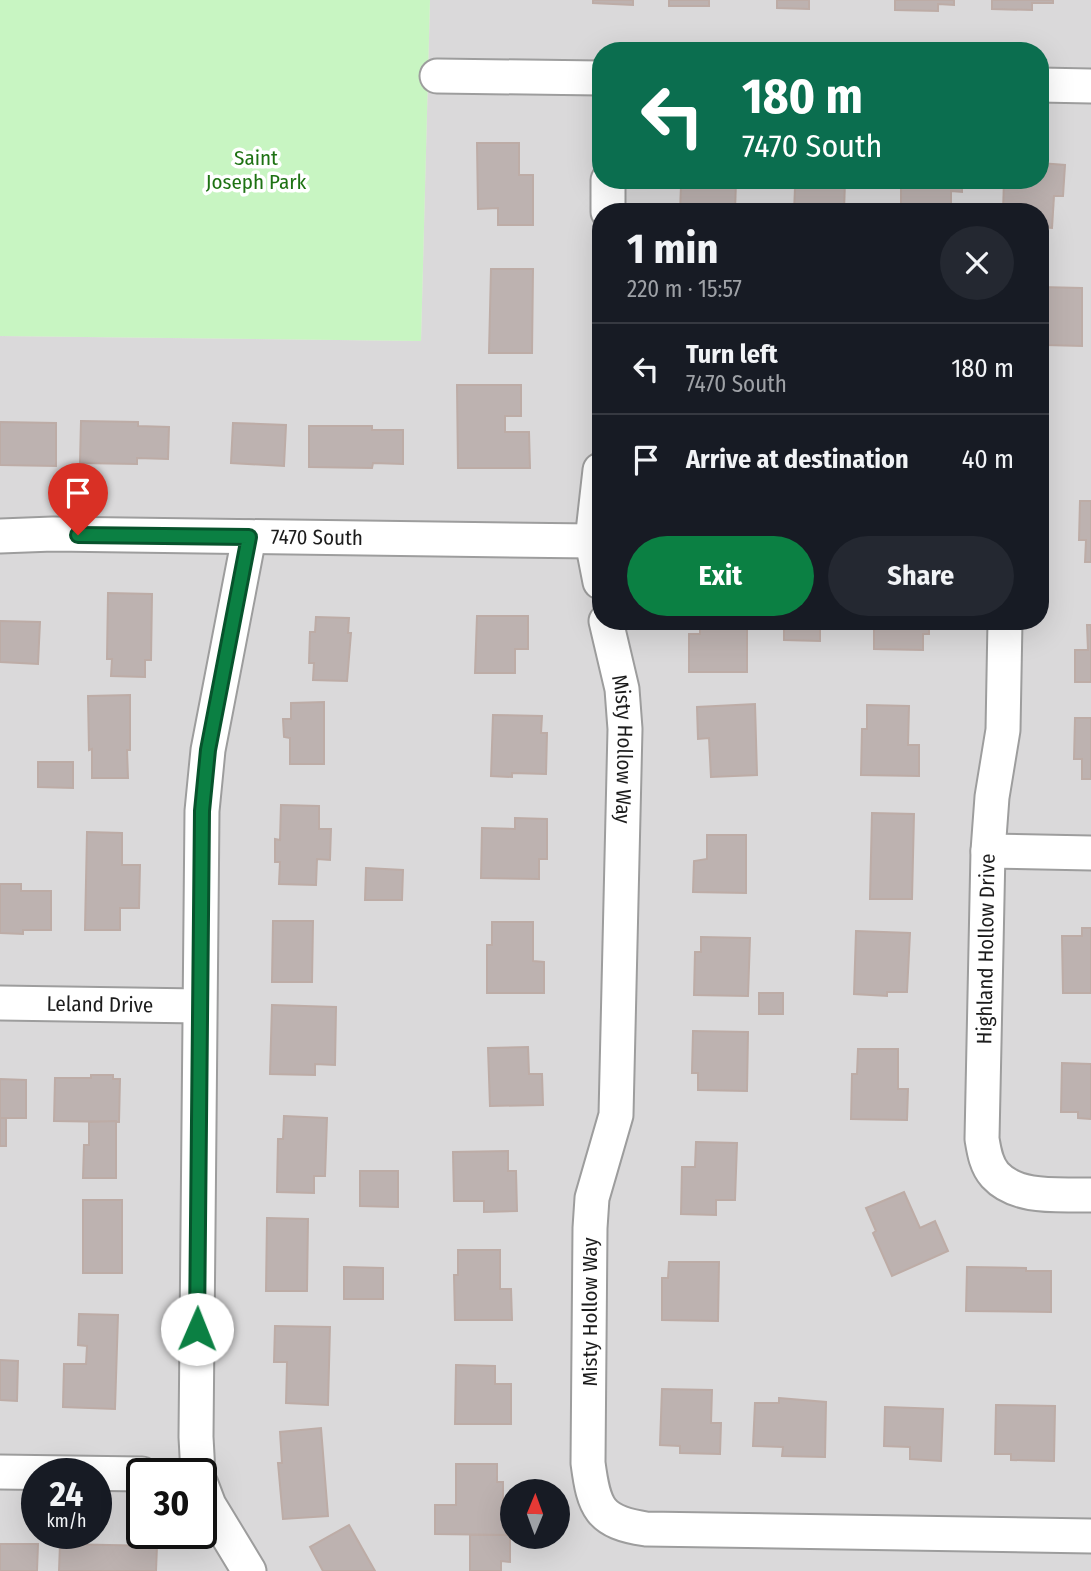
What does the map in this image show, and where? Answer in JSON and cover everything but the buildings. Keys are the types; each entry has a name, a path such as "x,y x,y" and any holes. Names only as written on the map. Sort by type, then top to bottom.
{"street":[{"path":"437,76 592,78"},
{"path":"1049,85 1091,86"},
{"name":"7470 South","path":"0,536 53,534 592,541"},
{"path":"197,1458 202,811 208,750 249,537"},
{"name":"Misty Hollow Way","path":"608,630 622,689 625,743 616,1115 592,1198 590,1228 589,1463 592,1494 605,1516 625,1526 646,1529 1091,1536"},
{"name":"Highland Hollow Drive","path":"1005,630 1003,730 992,797 988,851 982,1139 986,1158 995,1175 1013,1187 1036,1194 1091,1195"},
{"path":"988,851 1091,853"},
{"name":"Leland Drive","path":"0,1003 199,1006"},
{"path":"0,1472 126,1474"},
{"path":"217,1518 249,1571"}],"shaded area":[{"path":"430,0 1091,0 1091,1571 0,1571 0,336 421,341"}],"green space":[{"name":"Saint Joseph Park","path":"0,0 430,0 421,341 0,336"}],"route":[{"path":"78,535 249,537 208,750 202,811 197,1329"}]}
